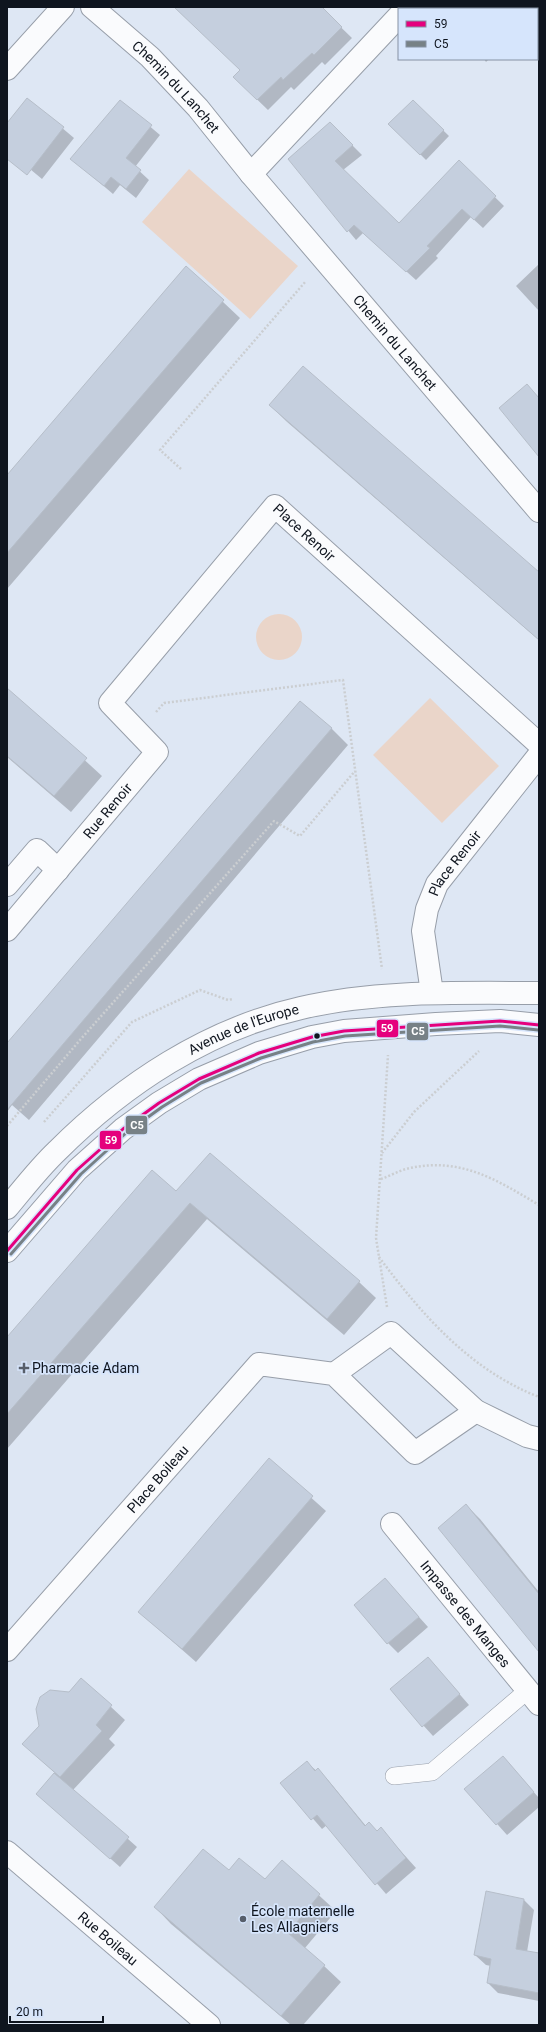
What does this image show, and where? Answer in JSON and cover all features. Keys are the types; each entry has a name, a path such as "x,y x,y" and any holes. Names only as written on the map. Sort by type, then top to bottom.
{"street":[{"path":"7,69 62,7"},
{"name":"Chemin du Lanchet","path":"92,7 150,56 198,108 252,174 539,511"},
{"path":"252,174 398,17"},
{"name":"Place Renoir","path":"157,752 110,703 275,506 539,744"},
{"name":"Rue Renoir","path":"7,930 157,752"},
{"name":"Place Renoir","path":"432,993 424,931 427,909 437,884 539,755"},
{"path":"7,885 37,850 58,870"},
{"name":"Avenue de l'Europe","path":"7,1208 62,1146 107,1105 161,1067 213,1039 262,1018 302,1007 334,1002 387,997 432,993 539,993"},
{"name":"Avenue de l'Europe","path":"7,1251 77,1170 123,1129 159,1103 199,1079 259,1053 312,1037 344,1031 500,1022 539,1025"},
{"path":"476,1411 415,1453 334,1374 391,1333 476,1411 527,1436 539,1439"},
{"name":"Place Boileau","path":"7,1650 259,1364 334,1374"},
{"name":"Impasse des Manges","path":"392,1524 533,1697"},
{"name":"Rue Boileau","path":"7,1852 209,2025"}],"lane":[{"path":"394,1776 432,1772 533,1697"}],"path":[{"path":"181,469 160,450 324,259"},
{"path":"138,732 164,703 342,680 387,997"},
{"path":"7,1126 80,1040 274,821 300,836 355,770"},
{"path":"389,1028 381,1179 376,1238 391,1333"},
{"path":"382,1153 414,1112 483,1047"},
{"path":"381,1179 409,1168 447,1164 490,1176 539,1205"},
{"path":"379,1257 409,1297 440,1331 478,1364 518,1389 539,1397"}],"shaded area":[{"path":"189,169 298,266 250,319 142,222"},
{"path":"284,614 296,620 301,628 301,646 296,654 288,659 274,660 262,654 257,646 256,632 262,620 270,615"},
{"path":"430,698 499,766 442,823 373,755"}],"building":[{"path":"174,7 322,7 342,27 314,55 312,53 283,80 281,77 257,100 233,77 240,70"},
{"path":"27,98 64,127 27,175 7,159 7,123"},
{"path":"120,100 152,125 126,158 141,170 126,189 111,177 104,186 70,159"},
{"path":"413,100 444,130 420,155 388,124"},
{"path":"330,122 353,145 335,161 399,223 459,160 496,196 474,220 462,209 427,246 430,248 406,272 354,225 347,232 288,159"},
{"path":"186,266 224,300 7,553 7,475"},
{"path":"303,366 539,572 539,640 269,405"},
{"path":"527,384 539,398 539,457 499,408"},
{"path":"7,688 87,758 54,796 7,756"},
{"path":"300,701 332,728 7,1110 7,1043"},
{"path":"210,1153 360,1281 327,1319 190,1203 7,1414 7,1337 152,1170 176,1191"},
{"path":"269,1458 313,1496 182,1649 138,1612"},
{"path":"466,1504 539,1594 539,1652 438,1528"},
{"path":"385,1578 419,1617 387,1644 354,1605"},
{"path":"428,1657 460,1694 422,1727 390,1689"},
{"path":"81,1678 112,1705 96,1725 102,1731 60,1777 22,1744 39,1726 36,1709 40,1697 50,1690 69,1692"},
{"path":"503,1756 534,1792 496,1825 464,1789"},
{"path":"307,1761 315,1771 318,1768 365,1826 369,1822 377,1831 381,1827 406,1858 375,1885 317,1815 311,1820 280,1783"},
{"path":"54,1773 129,1837 110,1859 36,1794"},
{"path":"203,1849 229,1870 239,1858 265,1879 282,1860 320,1894 288,1933 325,1965 281,2016 154,1907"},
{"path":"486,1891 524,1899 516,1949 539,1953 539,1993 487,1983 491,1959 474,1955"}],"transit line":[{"name":"59","path":"7,1251 77,1170 123,1129 159,1103 199,1079 259,1053 312,1037 344,1031 500,1021 539,1025"},
{"name":"C5","path":"11,1254 81,1174 126,1133 162,1107 201,1083 261,1058 313,1042 345,1036 500,1026 538,1030"}],"place":[{"name":"Pharmacie Adam","path":"24,1368"},
{"name":"École maternelle Les Allagniers","path":"243,1919"}]}
